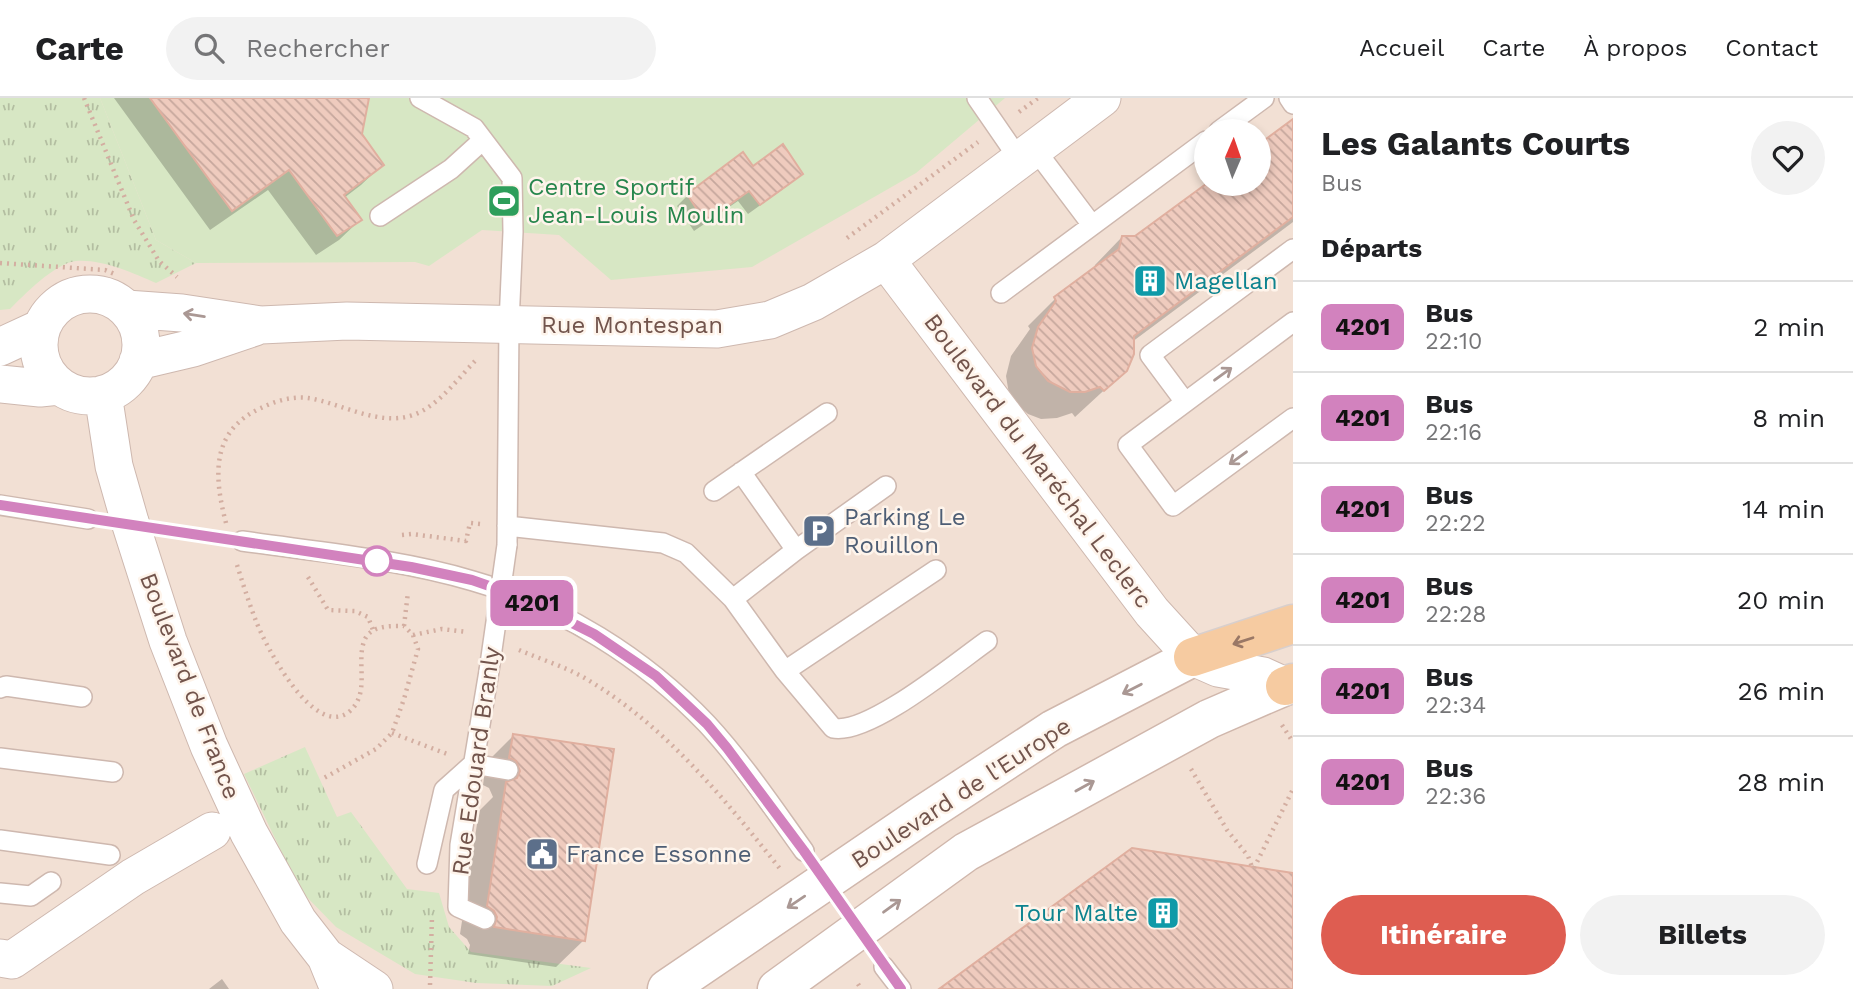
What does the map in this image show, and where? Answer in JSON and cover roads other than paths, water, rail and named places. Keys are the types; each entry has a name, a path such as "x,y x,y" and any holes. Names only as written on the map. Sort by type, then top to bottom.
{"main road":[{"path":"1193,657 1293,624"},
{"name":"Boulevard de l'Europe","path":"667,989 924,814 1054,730 1193,657"},
{"path":"777,989 966,852 1209,719 1290,688"}],"street":[{"name":"Rue Montespan","path":"127,294 182,313 261,326 347,321 717,328 771,320 813,302 886,260 1102,98"},
{"name":"Boulevard du Maréchal Leclerc","path":"886,260 1152,612 1193,657"},
{"path":"127,294 141,343 135,370 123,383 103,394 75,394 59,386 51,379 42,363 38,346 41,328 53,309 77,295 127,294"},
{"name":"Rue Montespan","path":"138,361 193,348 261,326"},
{"path":"0,347 41,328"},
{"path":"0,384 40,388 59,386"},
{"name":"Boulevard de France","path":"103,394 114,466 134,534 168,641 209,746 255,844 298,921 333,973 374,989"},
{"path":"1193,657 1218,668 1263,676 1290,688"},
{"path":"0,958 12,960 133,877 212,831"}],"lane":[{"name":"Rue Edouard Branly","path":"420,98 474,128 512,178 507,536 489,671 460,845 458,907 485,919"},
{"path":"977,98 1092,225"},
{"path":"1235,119 1264,98"},
{"path":"1289,98 1293,104"},
{"path":"380,216 451,169 483,140"},
{"path":"1001,293 1194,150"},
{"path":"1185,402 1150,355 1293,250"},
{"path":"1293,322 1128,445 1173,506 1293,418"},
{"path":"713,491 827,413"},
{"path":"741,472 796,550"},
{"path":"733,599 886,486"},
{"path":"0,505 88,519"},
{"path":"507,536 663,543 686,553 733,599 785,671 834,729 842,730 867,723 882,715 987,641"},
{"path":"242,541 363,559 472,580 518,596 594,634 656,676 707,724 804,851"},
{"path":"785,671 936,570"},
{"path":"0,688 6,686 82,697"},
{"path":"0,758 113,772"},
{"path":"427,864 444,790 473,764 508,770"},
{"path":"0,839 110,855"},
{"path":"0,893 31,896 51,882"},
{"path":"884,967 901,989"}],"place":[{"name":"Centre Sportif Jean-Louis Moulin","path":"504,201"},
{"name":"Magellan","path":"1150,281"},
{"name":"Parking Le Rouillon","path":"819,531"},
{"name":"France Essonne","path":"542,854"},
{"name":"Tour Malte","path":"1163,913"}]}
